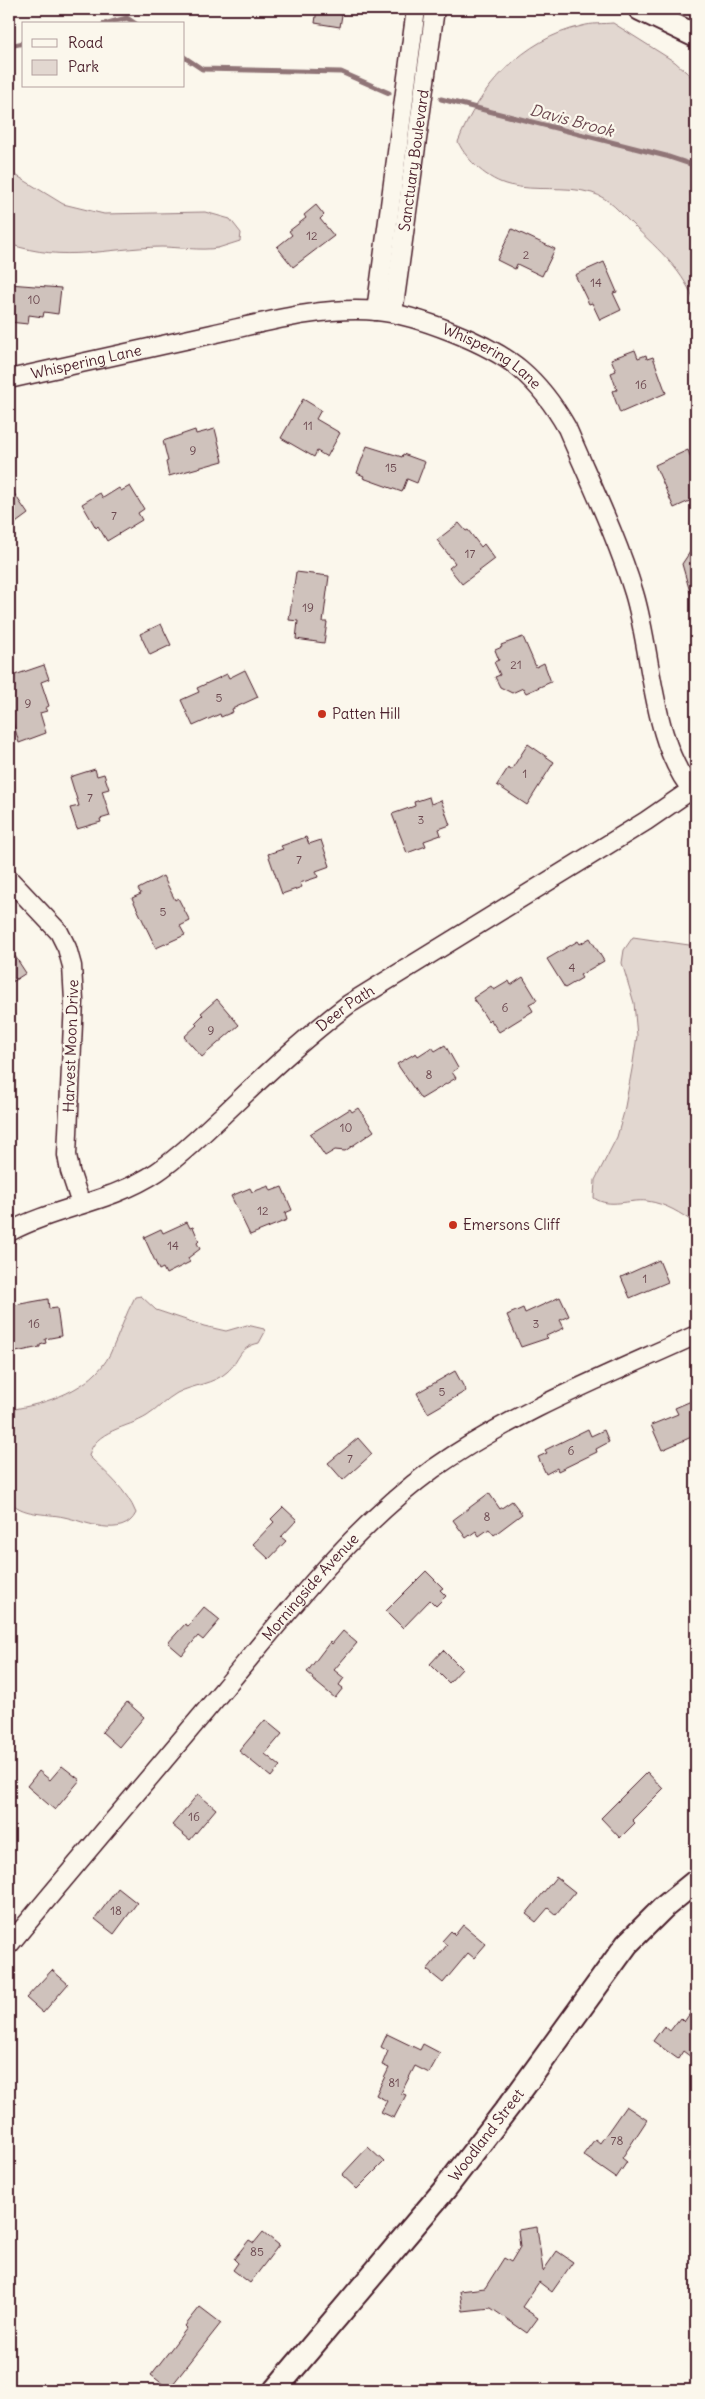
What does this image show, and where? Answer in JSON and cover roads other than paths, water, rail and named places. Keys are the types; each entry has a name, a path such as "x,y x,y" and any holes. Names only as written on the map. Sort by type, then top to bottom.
{"street":[{"name":"Sanctuary Boulevard","path":"385,312 416,9"},
{"name":"Sanctuary Boulevard","path":"385,312 435,9"},
{"path":"640,9 696,36"},
{"name":"Whispering Lane","path":"9,378 302,315 328,312 385,312 444,330 495,353 519,368 553,404 567,428 627,573 639,610 662,724 677,765 694,793"},
{"name":"Deer Path","path":"9,1232 38,1218 115,1193 157,1172 183,1151 307,1037 349,1004 694,793"},
{"name":"Harvest Moon Drive","path":"9,879 59,932 72,966 74,1001 67,1155 80,1204"},
{"name":"Morningside Avenue","path":"9,1945 300,1598 357,1535 380,1513 433,1470 495,1429 562,1395 696,1336"},
{"name":"Woodland Street","path":"274,2390 446,2189 523,2088 627,1944 663,1908 696,1881"}],"waterway":[{"name":"Davis Brook","path":"112,22 127,18 133,22"},
{"name":"Davis Brook","path":"9,46 22,43"},
{"name":"Davis Brook","path":"185,58 202,69 341,72 389,93"},
{"name":"Davis Brook","path":"441,99 666,156 696,166"}],"place":[{"name":"Patten Hill","path":"322,714"},
{"name":"Emersons Cliff","path":"453,1225"}]}
